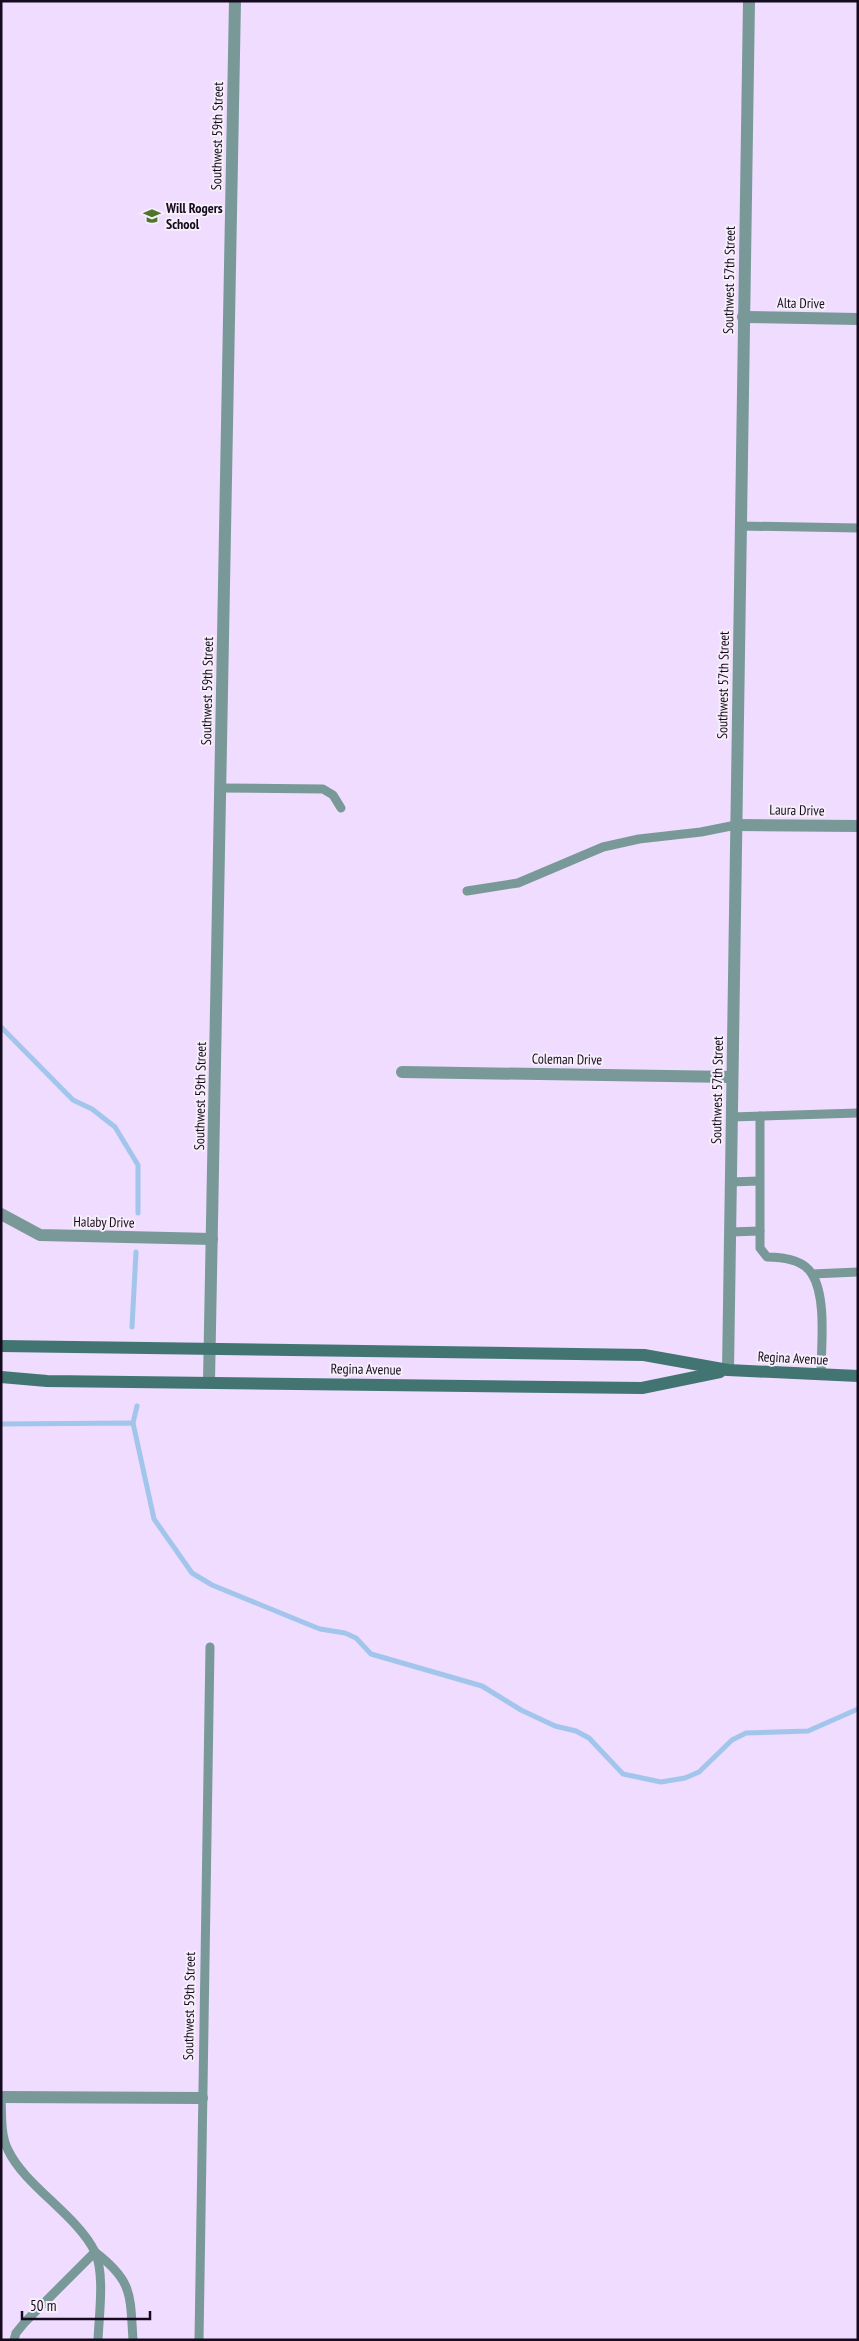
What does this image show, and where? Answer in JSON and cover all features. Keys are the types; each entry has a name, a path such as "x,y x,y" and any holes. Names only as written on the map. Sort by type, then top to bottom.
{"main road":[{"name":"Regina Avenue","path":"1,1346 209,1351 644,1355 728,1370 858,1376"},
{"name":"Regina Avenue","path":"1,1377 47,1380 642,1388 728,1370"}],"street":[{"name":"Southwest 59th Street","path":"209,1381 235,1"},
{"name":"Southwest 57th Street","path":"728,1370 743,317 750,1"},
{"name":"Alta Drive","path":"743,317 858,319"},
{"name":"Laura Drive","path":"736,825 858,826"},
{"name":"Coleman Drive","path":"402,1072 732,1077"},
{"name":"Halaby Drive","path":"1,1214 40,1234 212,1239"},
{"path":"1,2097 202,2098"}],"lane":[{"path":"740,526 858,528"},
{"path":"220,788 323,789 333,795 341,808"},
{"path":"467,891 518,883 603,847 639,839 701,832 736,825"},
{"path":"731,1117 858,1113"},
{"path":"760,1116 760,1248 766,1257 784,1257 800,1264 812,1274 821,1312 821,1374"},
{"path":"730,1182 759,1181"},
{"path":"730,1232 760,1231"},
{"path":"812,1274 858,1272"},
{"name":"Southwest 59th Street","path":"199,2340 210,1647"},
{"path":"1,2097 3,2131 7,2149 16,2163 74,2225 95,2252 114,2267 127,2285 133,2340"},
{"path":"14,2340 16,2333 25,2322 95,2252"},
{"path":"95,2252 100,2278 98,2340"}],"waterway":[{"path":"1,1027 73,1100 92,1109 115,1127 138,1165 138,1213"},
{"path":"132,1327 136,1252"},
{"path":"133,1423 137,1406"},
{"path":"1,1424 133,1423 154,1519 192,1573 212,1585 320,1629 345,1633 356,1638 371,1654 482,1686 521,1710 555,1726 576,1731 589,1738 623,1774 661,1782 685,1778 699,1772 732,1740 746,1733 808,1731 858,1709"}],"place":[{"name":"Will Rogers School","path":"152,216"}]}
